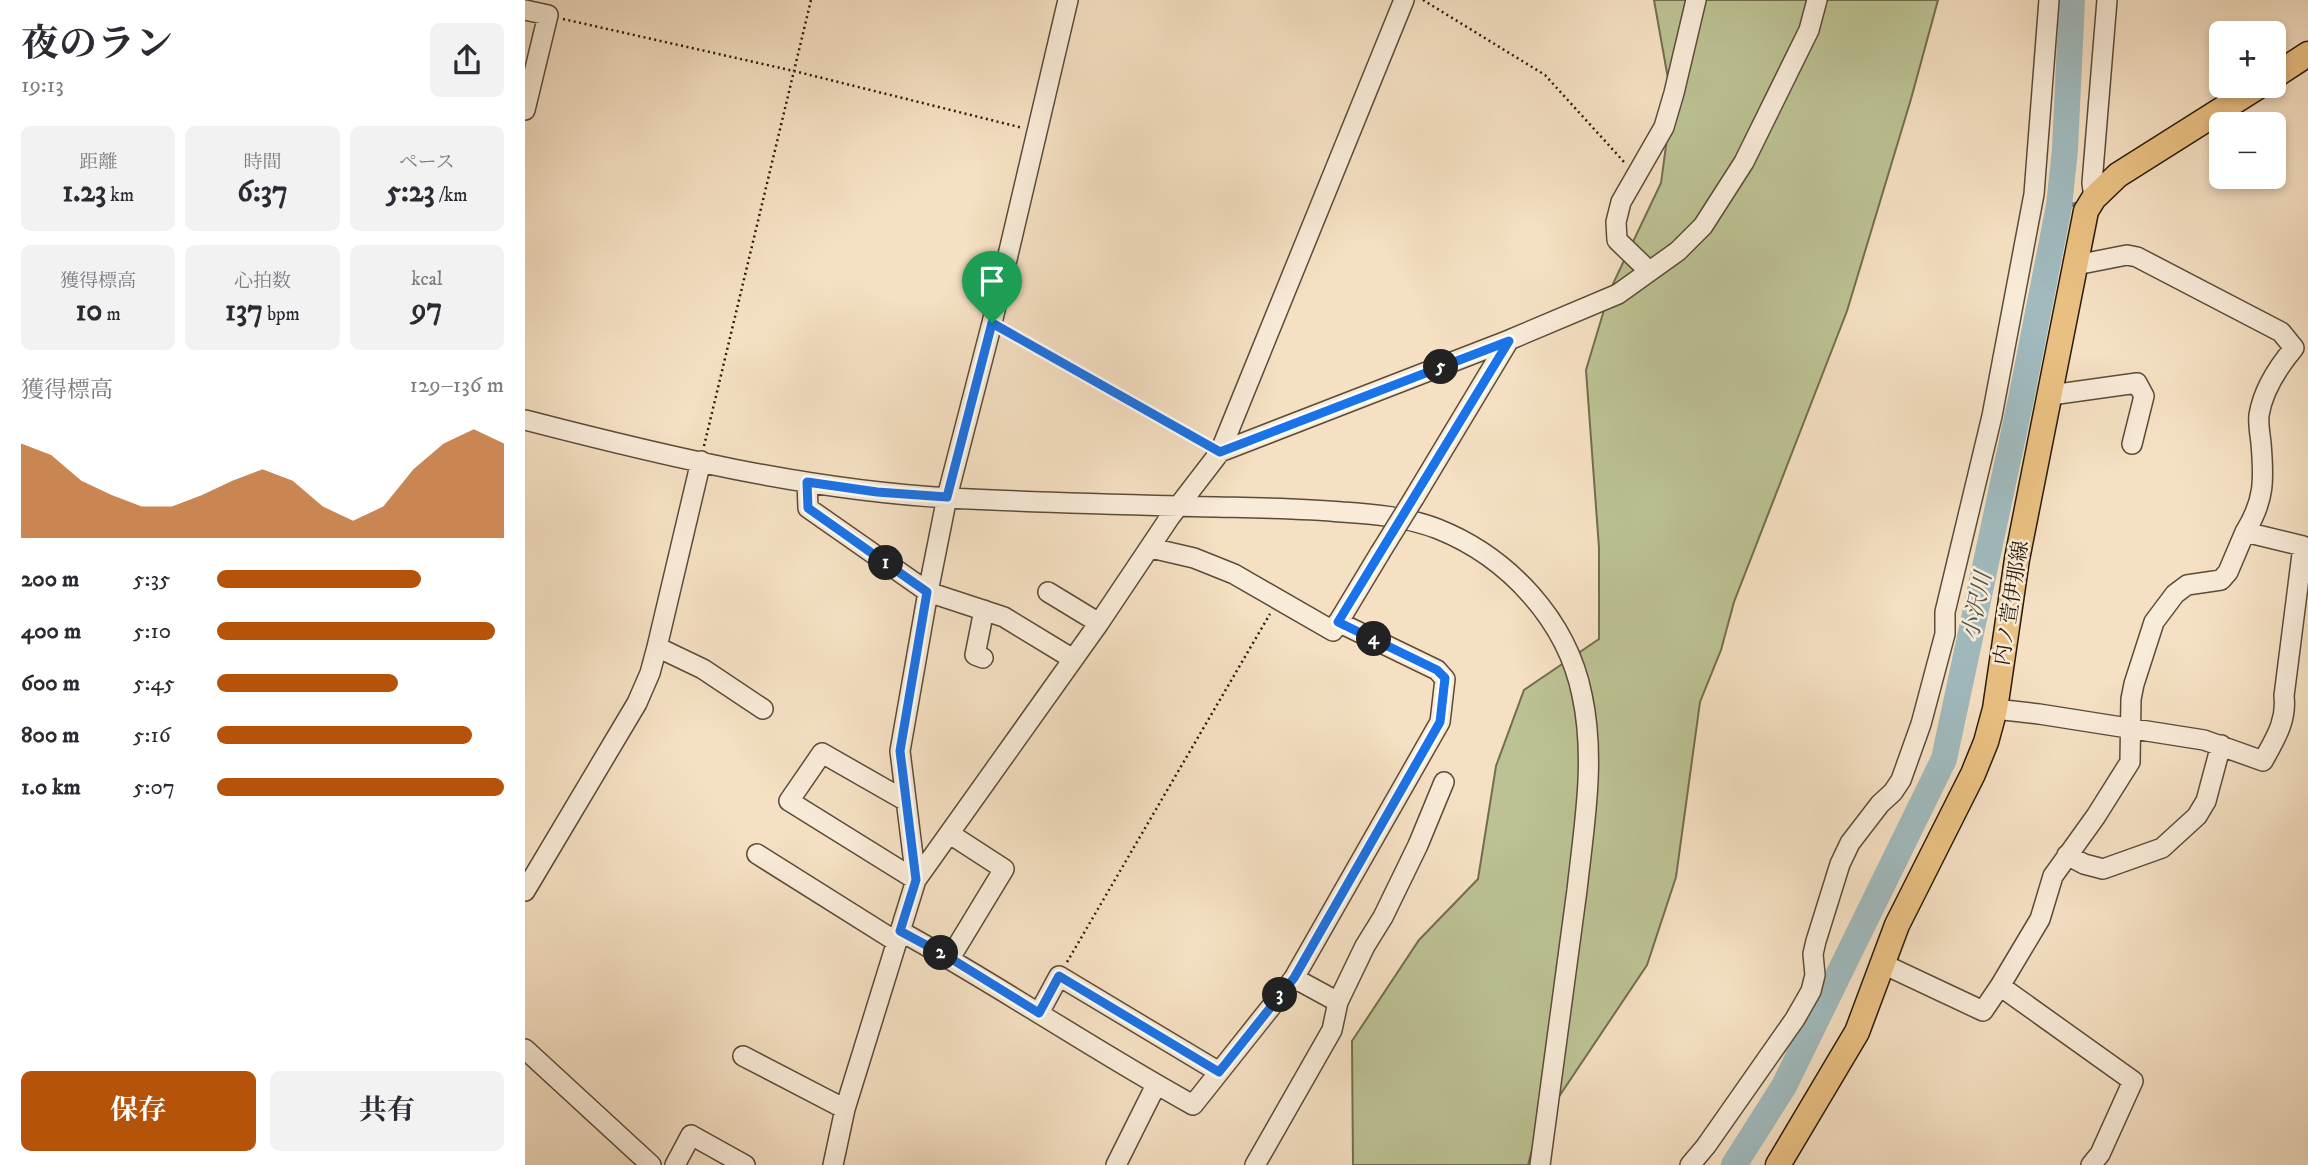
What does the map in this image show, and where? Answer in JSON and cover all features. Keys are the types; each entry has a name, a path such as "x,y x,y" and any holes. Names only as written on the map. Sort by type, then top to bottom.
{"main road":[{"path":"2286,68 2308,54"},
{"name":"内ノ萱伊那線","path":"1779,1165 1857,1032 1897,925 1973,774 1986,742 1995,709 2017,559 2086,211 2094,198 2118,176 2240,98"}],"street":[{"path":"916,880 900,751 927,592 947,497 992,323 1068,0"},
{"path":"833,1165 845,1109 916,880 1099,623 1178,506 1220,452 1404,0"},
{"path":"1649,271 1617,240 1616,222 1621,202 1664,127 1696,0"},
{"path":"1220,452 1509,341 1618,293 1678,251 1703,226 1744,163 1809,30 1817,0"},
{"path":"1690,1165 1795,1019 1811,991 1815,975 1813,954 1840,864 1850,844 1901,780 1921,724 1945,634 1945,612 1992,416 2030,220 2040,142 2049,0"},
{"path":"2094,198 2092,183 2107,0"},
{"path":"525,10 548,15 525,110"},
{"path":"1883,964 1983,1011 2034,932 2053,876 2130,762 2131,699 2154,622 2175,594 2187,585 2221,580 2228,572 2255,516 2264,480 2259,417 2263,399 2277,368 2294,348 2281,332 2137,257 2127,255 2076,265"},
{"path":"1151,548 1194,558 1234,574 1333,631 1509,341"},
{"path":"2051,395 2137,383 2144,396 2131,444"},
{"path":"525,419 701,461 807,482 877,492 947,497 1316,510 1379,515 1433,527 1466,543 1507,571 1547,614 1567,649 1582,692 1588,737 1587,809 1540,1165"},
{"path":"525,891 637,703 650,673 701,461"},
{"path":"807,482 808,508 927,592 1004,617 1073,659"},
{"path":"1995,709 2221,745 2263,761 2283,722 2303,547 2245,532"},
{"path":"1048,592 1099,623"},
{"path":"983,658 975,654 984,610"},
{"path":"757,854 898,936 950,958 1193,1105 1294,978 1440,722 1445,678 1437,670 1338,622"},
{"path":"657,648 702,669 763,709"},
{"path":"2067,855 2084,864 2103,869 2162,848 2197,816 2206,802 2221,745"},
{"path":"906,801 822,753 789,801 916,880"},
{"path":"1255,1165 1332,1030 1338,1002 1418,845 1444,782"},
{"path":"950,834 1004,869 950,958"},
{"path":"1039,1013 1059,976 1219,1072"},
{"path":"1294,978 1338,1002"},
{"path":"2000,986 2133,1081 2100,1154 2091,1165"},
{"path":"525,1049 651,1165"},
{"path":"743,1056 845,1109"},
{"path":"1116,1165 1156,1085"},
{"path":"675,1165 691,1135 745,1165"}],"path":[{"path":"701,461 811,0"},
{"path":"1423,0 1545,75 1637,176"},
{"path":"548,15 794,71 1036,132"},
{"path":"992,323 1220,452"},
{"path":"1059,976 1279,599"}],"green space":[{"path":"1654,0 1938,0 1847,311 1734,602 1721,650 1700,702 1676,877 1647,965 1538,1128 1528,1165 1353,1165 1352,1041 1419,940 1478,879 1496,766 1524,690 1599,639 1599,548 1586,370 1610,290 1661,183 1672,101"}],"waterway":[{"name":"小沢川","path":"1734,1165 1784,1086 1944,759 2059,206 2065,150 2072,0"},
{"path":"2059,206 2078,204"}],"route":[{"path":"992,323 1220,452 1509,341 1338,622 1437,670 1445,678 1440,722 1294,978 1219,1072 1059,976 1039,1013 950,958 900,931 916,880 900,751 927,592 808,508 807,482 877,492 947,497 992,323"}]}
